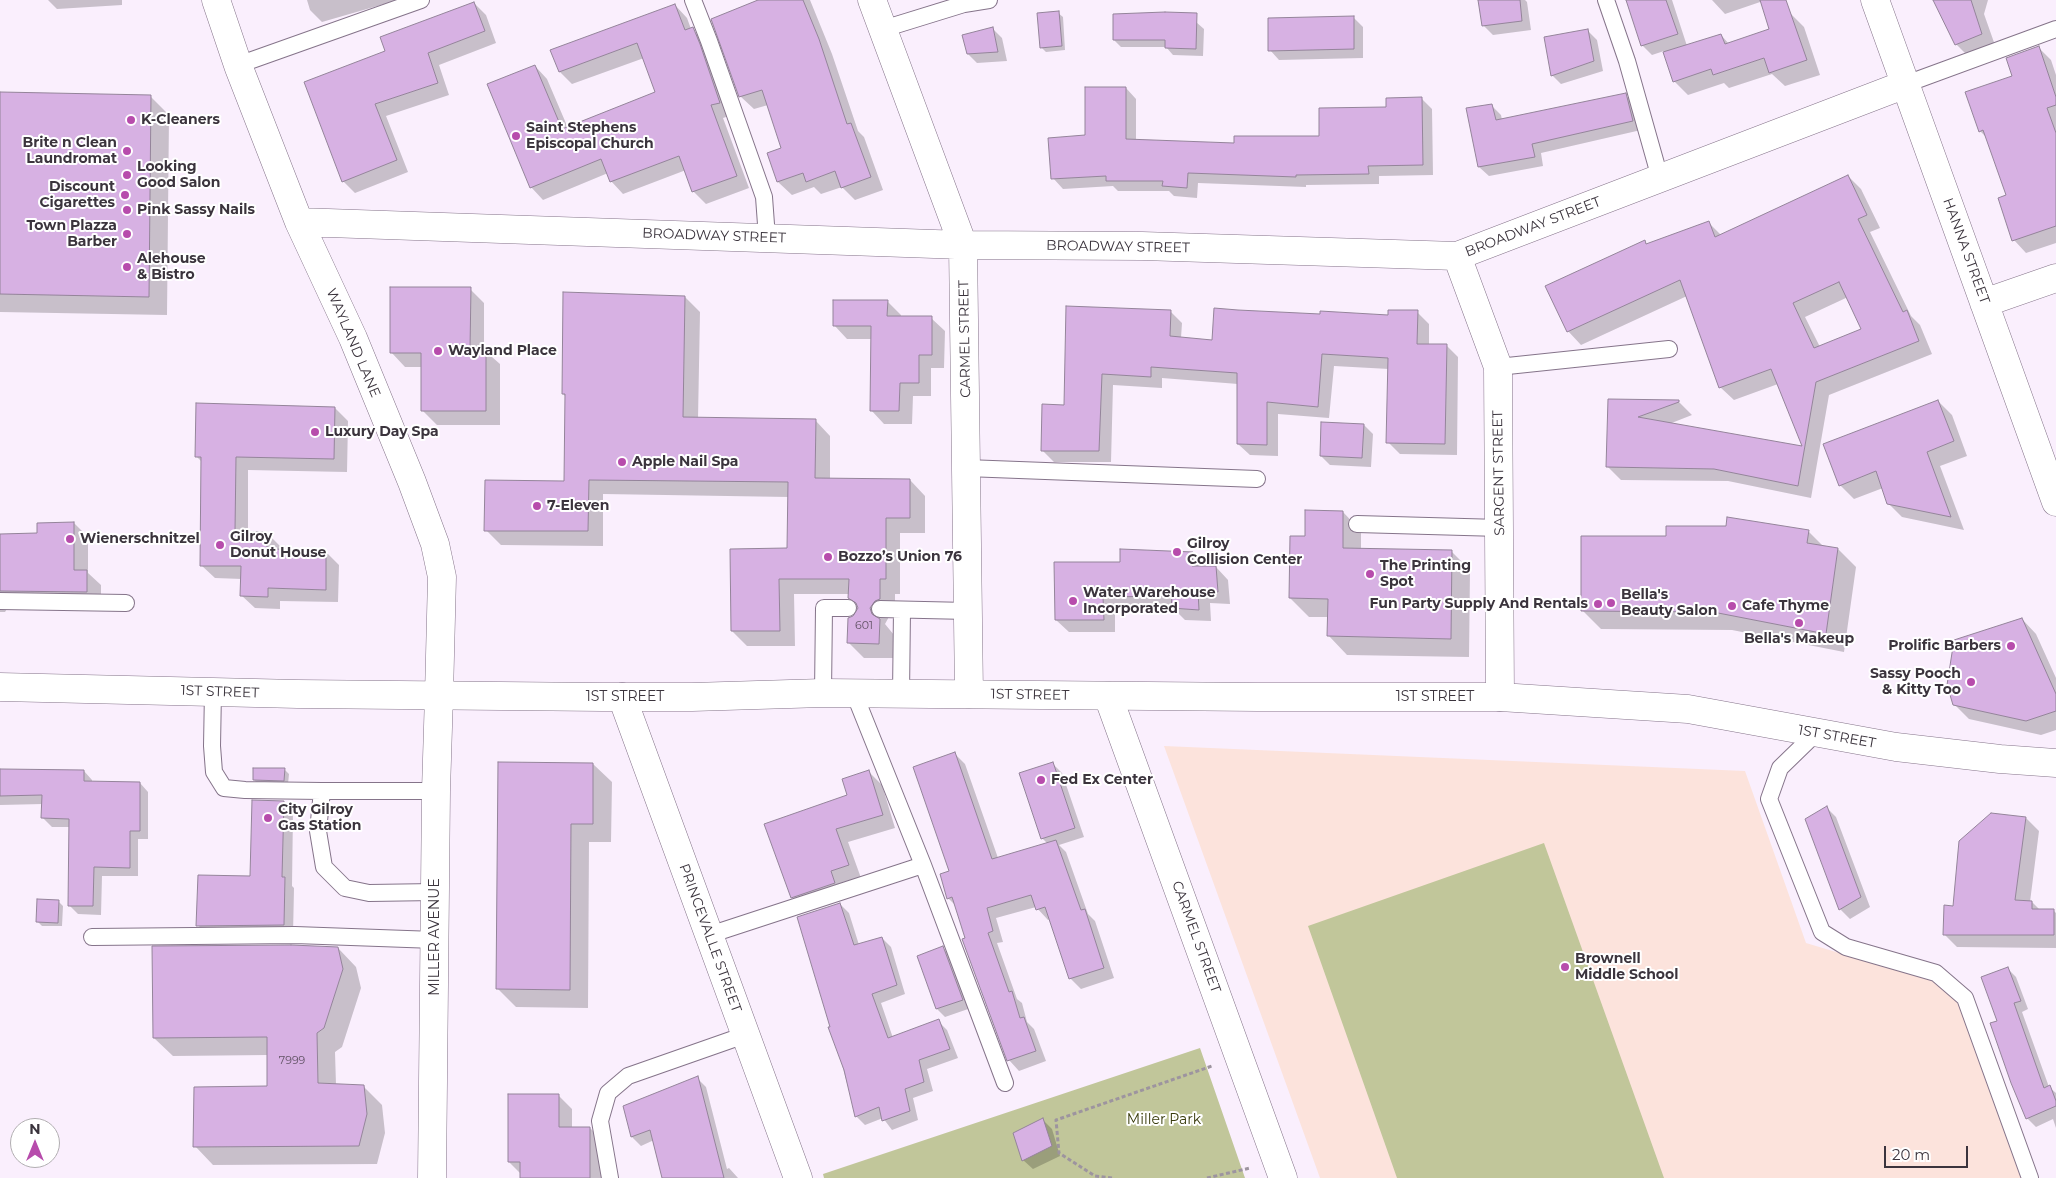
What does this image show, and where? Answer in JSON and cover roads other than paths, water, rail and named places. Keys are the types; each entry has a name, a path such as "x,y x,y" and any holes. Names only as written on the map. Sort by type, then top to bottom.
{"street":[{"name":"WAYLAND LANE","path":"216,0 238,65 300,222 352,338 412,482 435,544 442,577 438,695"},
{"name":"CARMEL STREET","path":"872,0 963,245 969,694"},
{"name":"HANNA STREET","path":"1875,0 2056,502"},
{"name":"BROADWAY STREET","path":"300,222 963,245 1142,246 1457,256 1906,84"},
{"name":"SARGENT STREET","path":"1457,256 1498,367 1500,697"},
{"path":"1984,303 2056,278"},
{"name":"1ST STREET","path":"0,687 622,697 822,693 1500,697 1688,709 1816,734 1896,747 2000,759 2056,763"},
{"name":"MILLER AVENUE","path":"432,1178 438,695"},
{"name":"CARMEL STREET","path":"1108,696 1280,1169"},
{"name":"PRINCEVALLE STREET","path":"622,697 798,1178"}],"lane":[{"path":"238,65 421,0"},
{"path":"693,0 764,197 767,238"},
{"path":"883,28 964,4 989,0"},
{"path":"1606,0 1627,61 1660,178"},
{"path":"1906,84 2056,29"},
{"path":"1498,367 1669,349"},
{"path":"966,468 1257,479"},
{"path":"1357,524 1500,528"},
{"path":"0,601 126,603"},
{"path":"822,693 824,608 848,608"},
{"path":"880,609 968,611"},
{"path":"901,694 902,610"},
{"path":"213,691 212,746 214,772 224,788 245,790 436,791"},
{"path":"854,693 923,865 1005,1083"},
{"path":"1816,734 1780,768 1769,799 1822,932 1846,947 1936,973 1965,998 2030,1178"},
{"path":"322,791 318,831 324,867 345,888 369,893 435,892"},
{"path":"709,934 923,865"},
{"path":"92,937 295,935 435,940"},
{"path":"610,1178 600,1121 608,1093 628,1076 745,1035"}],"place":[{"name":"K-Cleaners","path":"131,120"},
{"name":"Saint Stephens Episcopal Church","path":"516,136"},
{"name":"Brite n Clean Laundromat","path":"127,151"},
{"name":"Looking Good Salon","path":"127,175"},
{"name":"Discount Cigarettes","path":"125,195"},
{"name":"Pink Sassy Nails","path":"127,210"},
{"name":"Town Plazza Barber","path":"127,234"},
{"name":"Alehouse & Bistro","path":"127,267"},
{"name":"Wayland Place","path":"438,351"},
{"name":"Luxury Day Spa","path":"315,432"},
{"name":"Apple Nail Spa","path":"622,462"},
{"name":"7-Eleven","path":"537,506"},
{"name":"Wienerschnitzel","path":"70,539"},
{"name":"Gilroy Donut House","path":"220,545"},
{"name":"Gilroy Collision Center","path":"1177,552"},
{"name":"Bozzo’s Union 76","path":"828,557"},
{"name":"The Printing Spot","path":"1370,574"},
{"name":"Water Warehouse Incorporated","path":"1073,601"},
{"name":"Bella's Beauty Salon","path":"1611,603"},
{"name":"Fun Party Supply And Rentals","path":"1598,604"},
{"name":"Cafe Thyme","path":"1732,606"},
{"name":"Bella's Makeup","path":"1799,623"},
{"name":"Prolific Barbers","path":"2011,646"},
{"name":"Sassy Pooch & Kitty Too","path":"1971,682"},
{"name":"Fed Ex Center","path":"1041,780"},
{"name":"City Gilroy Gas Station","path":"268,818"},
{"name":"Brownell Middle School","path":"1565,967"}],"park label":[{"name":"Miller Park","path":"1164,1120"}]}
